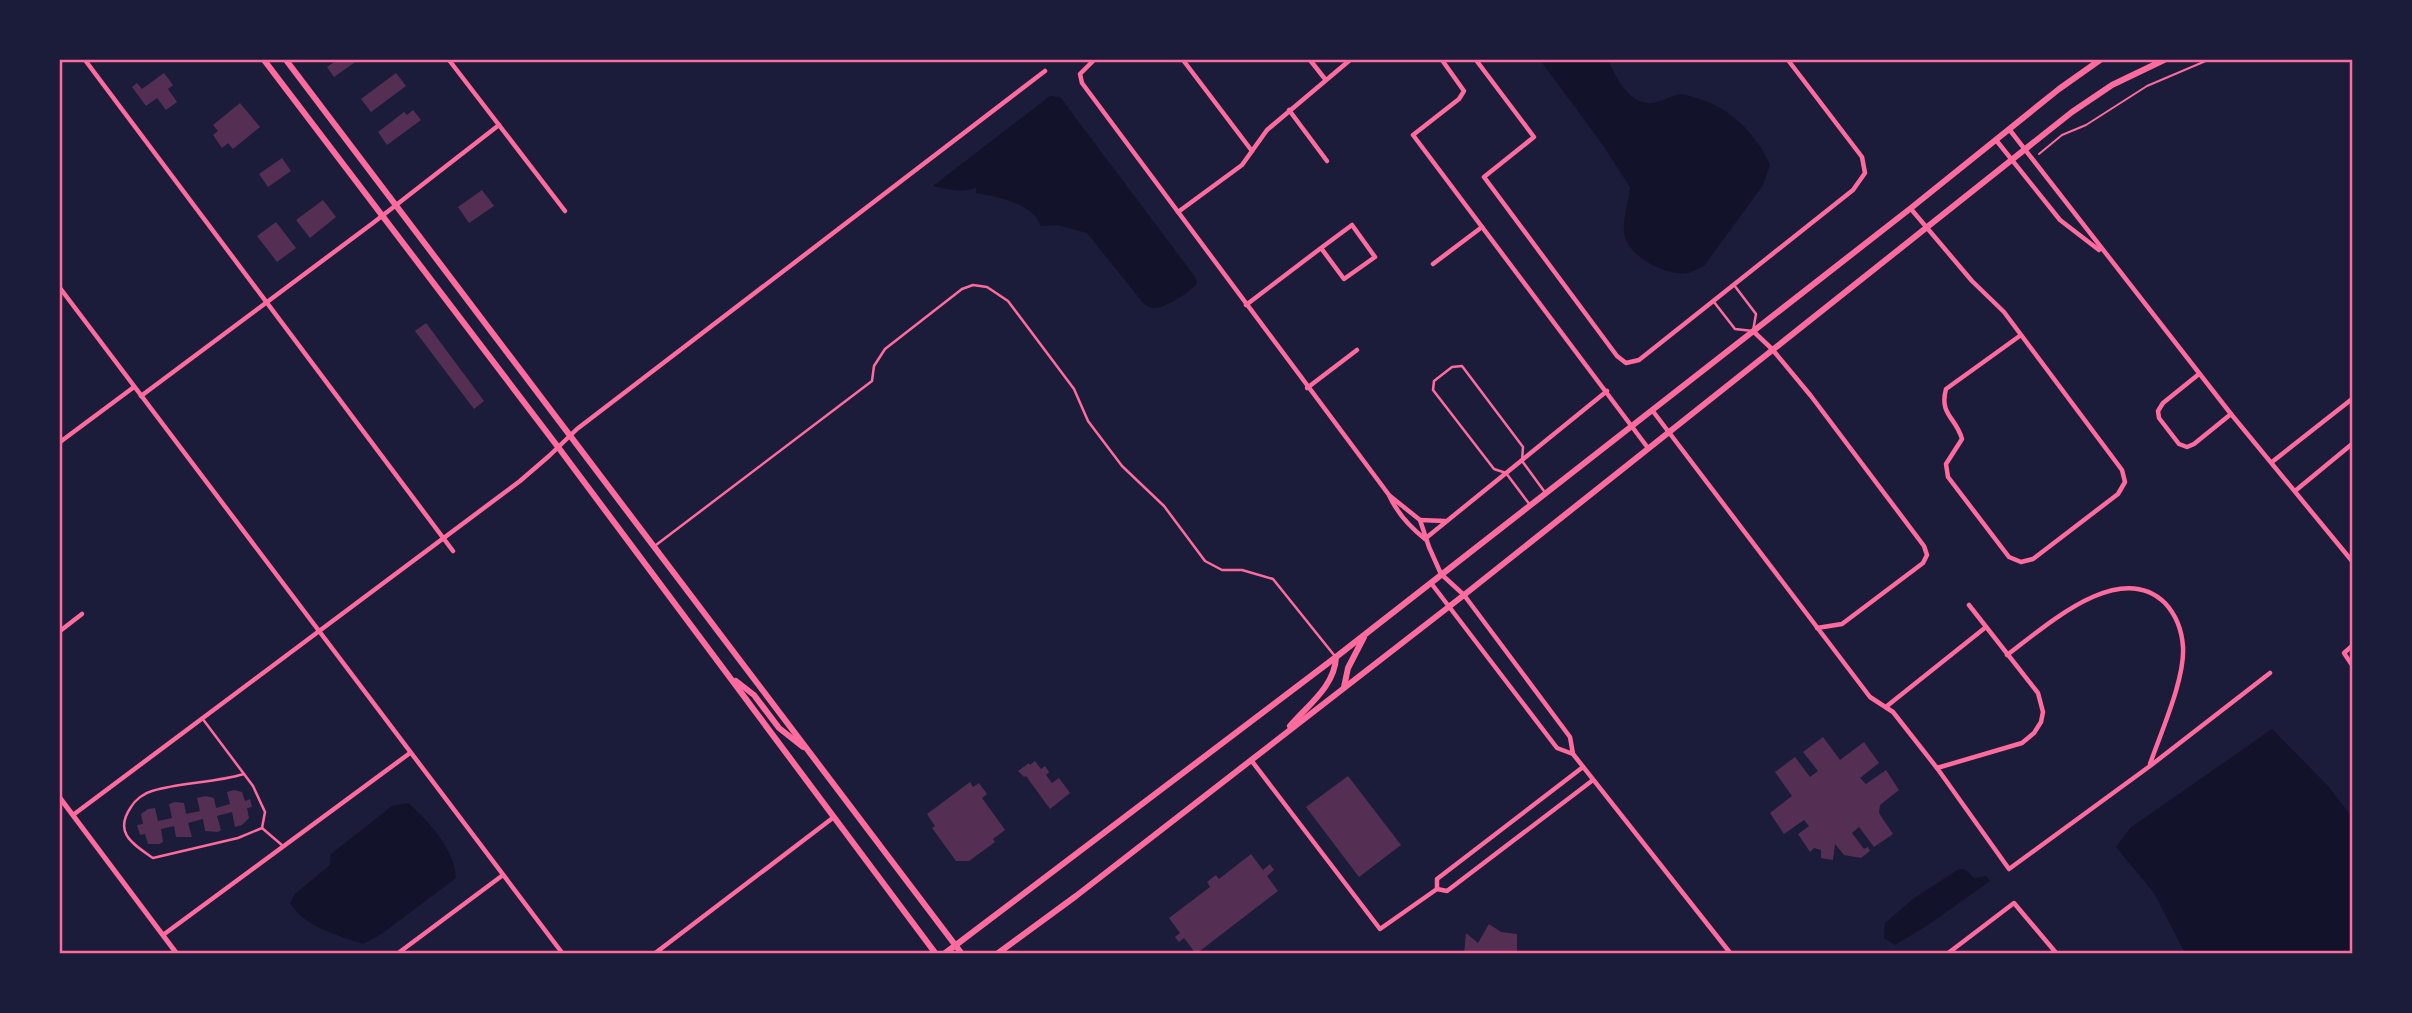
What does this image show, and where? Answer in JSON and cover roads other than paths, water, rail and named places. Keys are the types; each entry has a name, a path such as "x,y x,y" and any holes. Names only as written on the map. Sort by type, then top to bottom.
{"main road":[{"path":"264,60 558,447 936,954"},
{"path":"286,60 962,954"},
{"path":"944,954 1336,657 2100,60"},
{"path":"997,954 1076,896 1464,595 2072,112 2112,85 2164,60"},
{"path":"1345,687 1348,668 1366,633"},
{"path":"1276,740 1328,683 1335,671 1336,657"},
{"path":"729,676 754,695 779,728 809,752"}],"street":[{"path":"85,60 453,551"},
{"path":"449,60 565,211"},
{"path":"1094,60 1080,74 1082,83 1412,529 1425,538"},
{"path":"1183,60 1252,151"},
{"path":"1310,60 1325,79"},
{"path":"1178,212 1242,165 1267,130 1350,60"},
{"path":"1442,60 1464,91 1459,99 1413,135 1648,448"},
{"path":"1476,60 1534,137 1484,177 1616,356 1626,363 1639,360 1714,302 1853,190 1865,173 1862,157 1788,60"},
{"path":"73,815 520,481 597,413 1045,71"},
{"path":"1289,110 1327,161"},
{"path":"142,396 398,205 499,125"},
{"path":"2009,130 2199,374 2353,561"},
{"path":"1996,140 2060,220 2105,255"},
{"path":"1910,208 1972,281 2004,312 2122,470 2125,482 2118,494 2033,558 2021,562 2009,557 1948,477 1946,464 1962,439 1943,401 1946,389 2021,335"},
{"path":"1246,305 1321,248 1352,225 1375,257 1345,279 1321,248"},
{"path":"1433,264 1482,227"},
{"path":"60,288 564,954"},
{"path":"1753,331 1772,349 1924,546 1927,555 1923,564 1842,624 1818,628"},
{"path":"1307,388 1357,350"},
{"path":"2199,374 2163,403 2158,411 2159,418 2179,444 2187,447 2194,444 2231,414"},
{"path":"60,442 134,387"},
{"path":"1425,538 1607,391"},
{"path":"2272,462 2353,399"},
{"path":"1653,410 1870,696 1887,706 1937,768 2010,869 2270,673"},
{"path":"2295,491 2353,444"},
{"path":"1389,495 1420,520 1441,574 1464,595 1570,737 1573,754"},
{"path":"1420,520 1445,521"},
{"path":"1431,582 1557,748 1573,754 1731,954"},
{"path":"2007,655 2082,601 2129,587 2158,597 2172,610 2180,628 2183,647 2181,671 2150,766"},
{"path":"1937,768 2022,743 2035,733 2043,712 2038,693 1969,605"},
{"path":"60,631 82,614"},
{"path":"1887,706 1986,628"},
{"path":"2353,646 2344,653 2353,664"},
{"path":"163,935 410,753"},
{"path":"1251,760 1380,929 1437,889 1447,891 1593,780"},
{"path":"1437,889 1437,879 1583,766"},
{"path":"60,798 177,954"},
{"path":"654,954 834,817"},
{"path":"397,954 503,874"},
{"path":"1947,954 2014,903 2057,954"}],"lane":[{"path":"653,547 872,381 874,366 885,349 962,289 974,285 987,288 1008,301 1074,389 1088,421 1122,467 1164,506 1205,561 1222,570 1242,570 1273,579 1336,657"},
{"path":"1714,302 1735,329 1753,331 1756,314 1734,285"},
{"path":"1531,505 1506,473 1494,469 1433,390 1434,381 1452,367 1462,366 1523,447 1522,461 1546,494"},
{"path":"202,718 253,786 265,812 262,828"},
{"path":"244,774 150,791 134,802 125,815 123,826 126,835 153,858 238,838 262,828"},
{"path":"262,828 283,846"}]}
